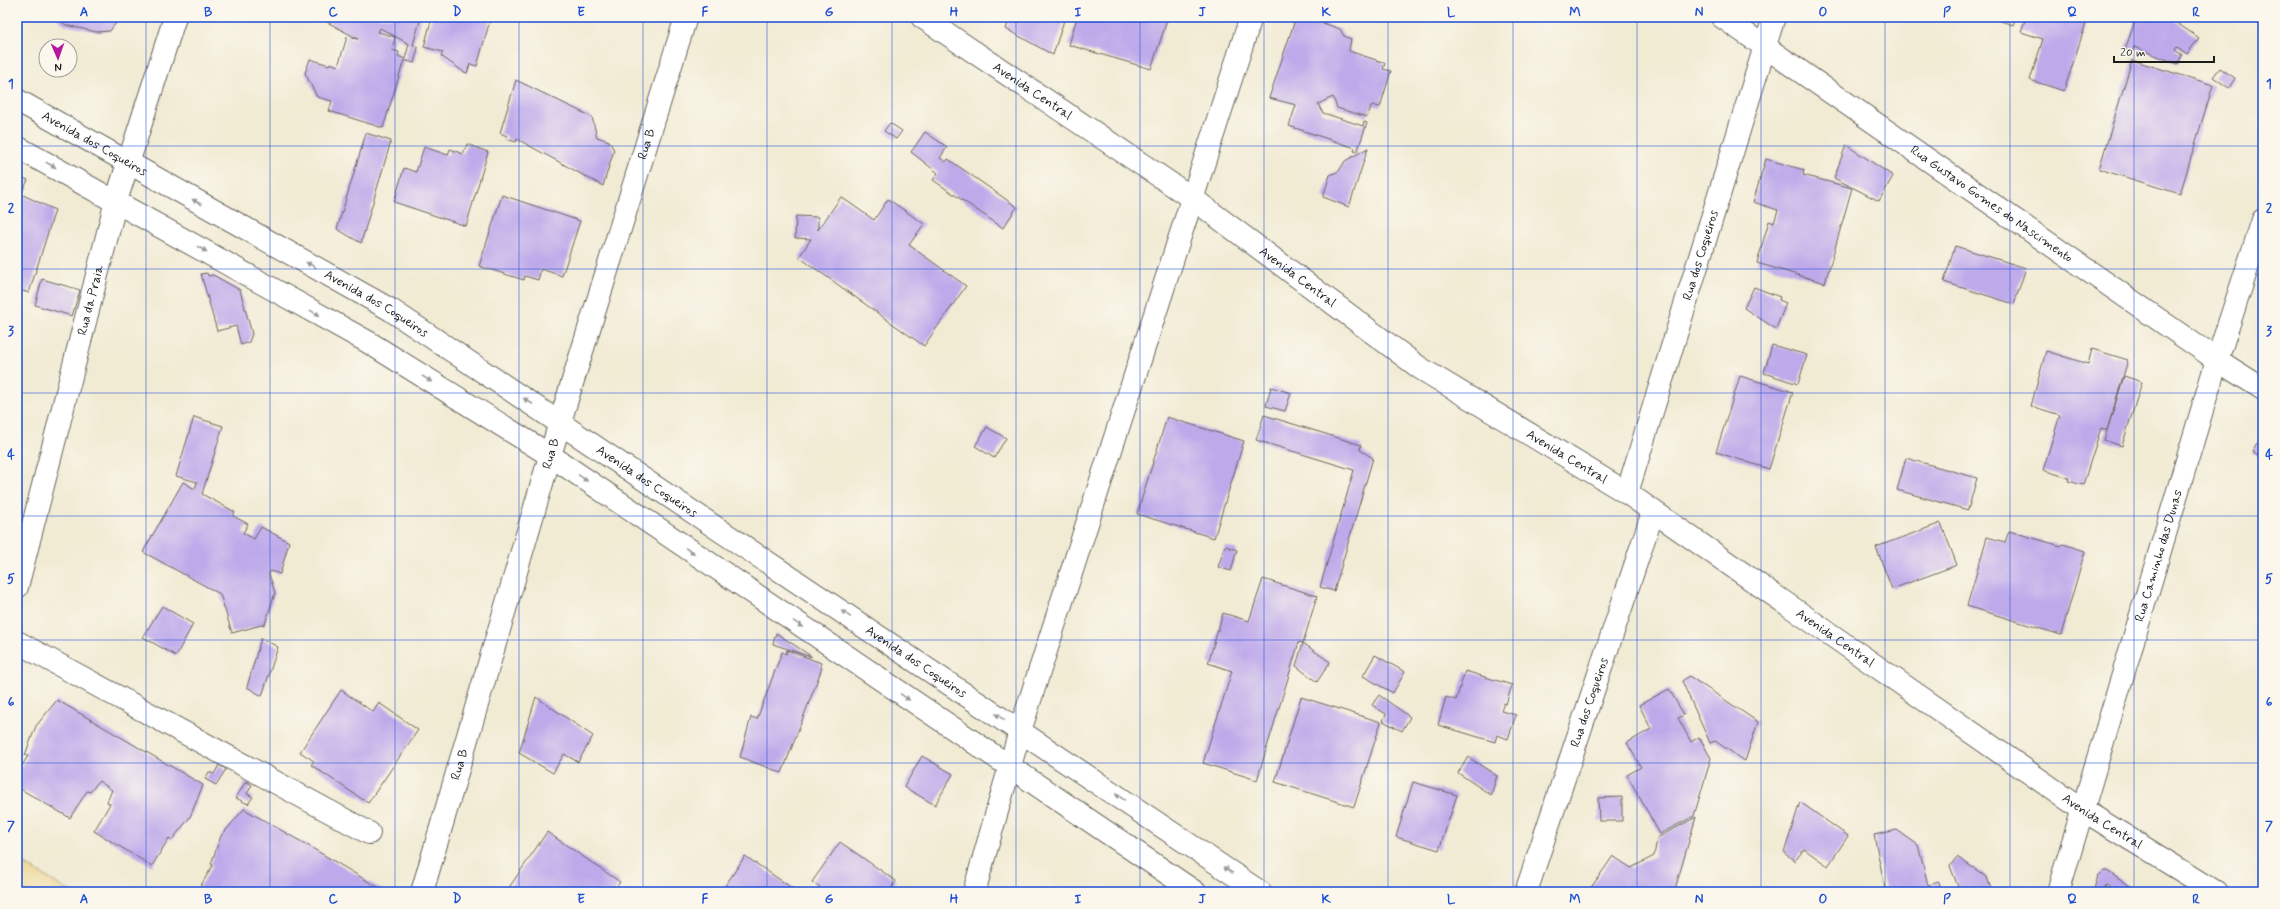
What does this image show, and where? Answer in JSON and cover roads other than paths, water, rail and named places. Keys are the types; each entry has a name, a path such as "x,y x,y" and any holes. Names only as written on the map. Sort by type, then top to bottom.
{"street":[{"name":"Rua da Praia","path":"17,586 116,201 175,17"},
{"name":"Rua B","path":"422,892 560,422 686,17"},
{"name":"Avenida Central","path":"922,17 1192,198 1420,368 1627,493 2083,810 2216,892"},
{"path":"974,892 1020,731 1251,17"},
{"name":"Rua Gustavo Gomes do Nascimento","path":"1722,17 2217,360 2263,389"},
{"name":"Rua dos Coqueiros","path":"1627,493 1774,17"},
{"name":"Avenida dos Coqueiros","path":"17,100 391,310 1260,892"},
{"path":"17,147 368,342 550,456 1194,892"},
{"name":"Rua Caminho das Dunas","path":"2058,892 2217,360 2263,220"},
{"name":"Rua dos Coqueiros","path":"1526,892 1653,512"},
{"path":"17,642 369,833"}]}
